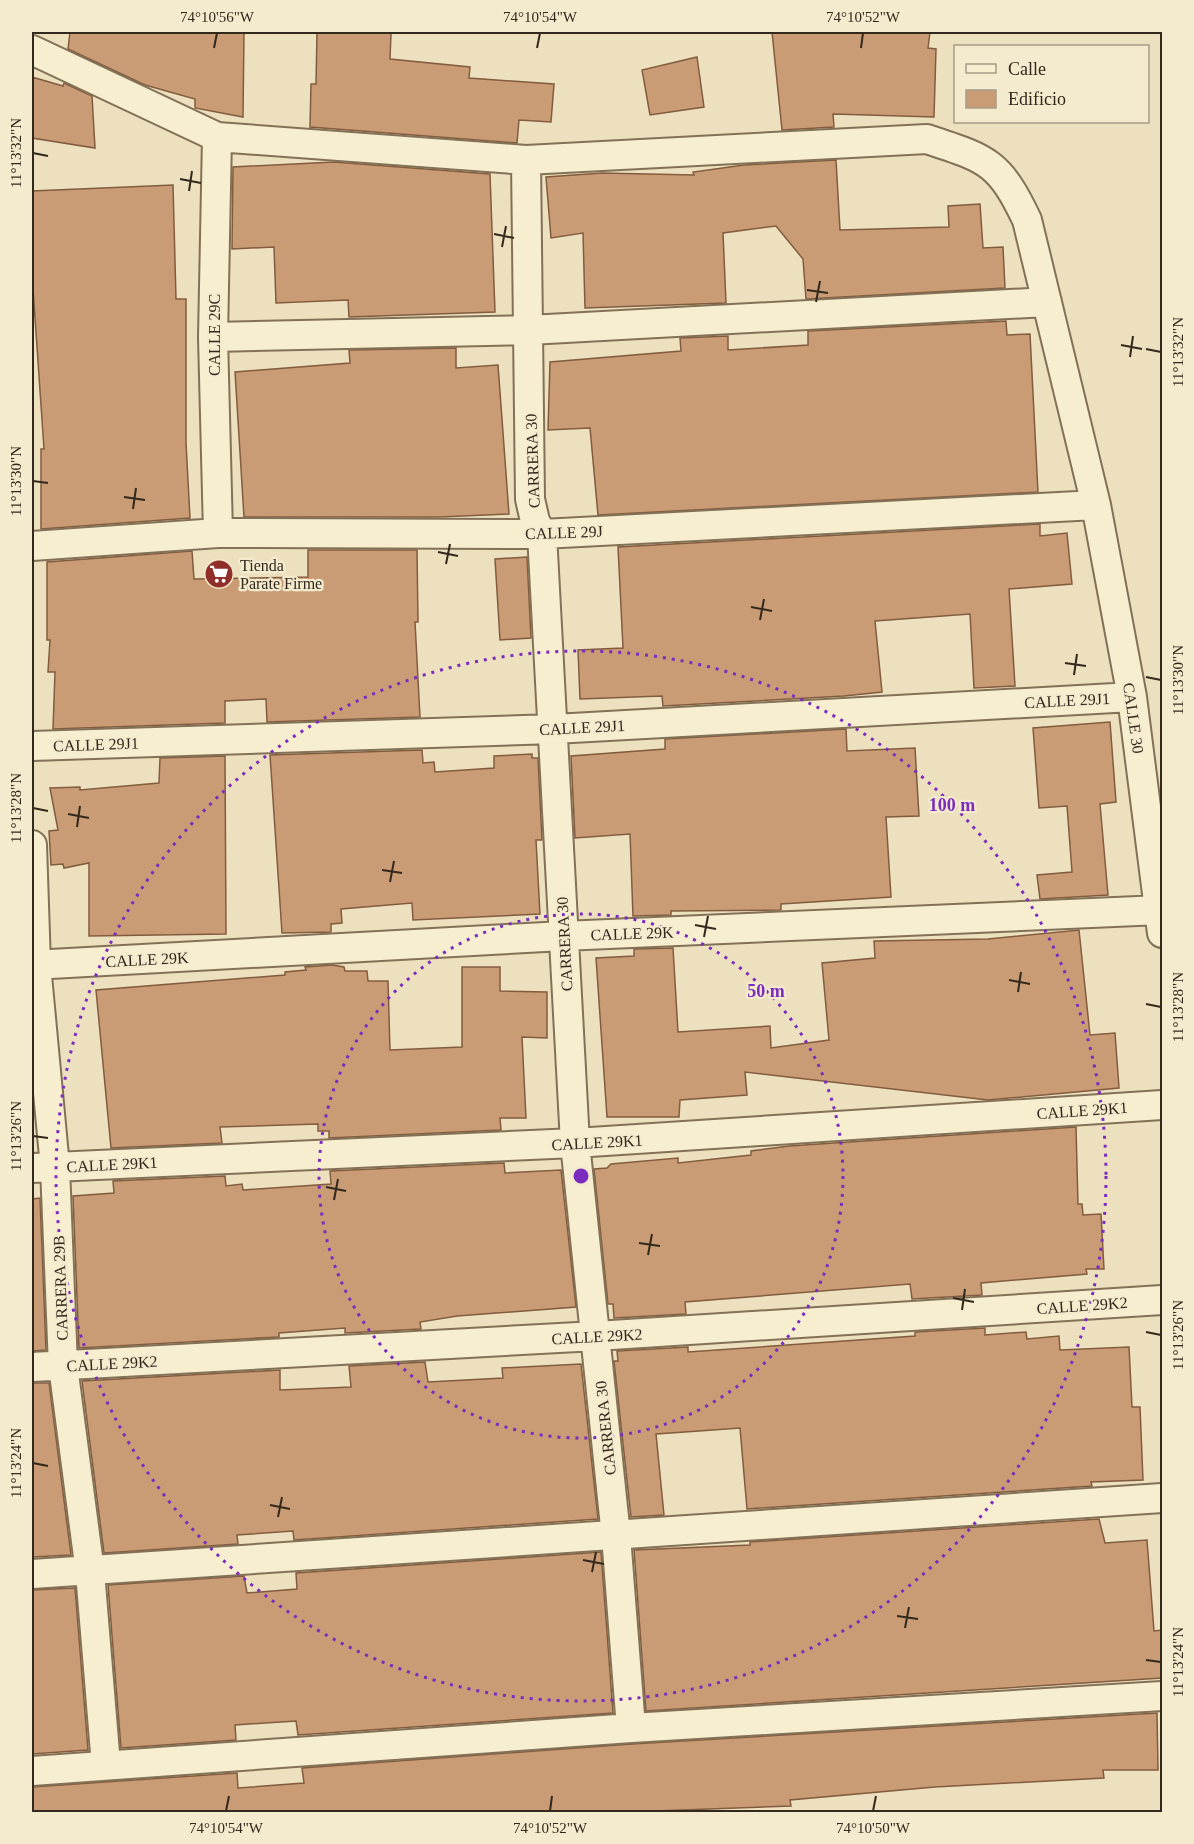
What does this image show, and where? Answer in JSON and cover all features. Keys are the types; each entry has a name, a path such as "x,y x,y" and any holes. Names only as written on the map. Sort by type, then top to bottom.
{"street":[{"path":"32,50 216,137"},
{"name":"CALLE 30","path":"216,137 526,160 927,140 963,151 992,165 1012,189 1027,220 1096,505 1132,697 1162,922"},
{"name":"CALLE 29C","path":"216,137 213,337 218,533"},
{"name":"CARRERA 30","path":"526,160 530,499 535,521 542,534 574,1143 616,1536 631,1728"},
{"path":"213,337 529,330 1047,302"},
{"name":"CALLE 29J","path":"32,546 218,533 542,534 1096,505"},
{"name":"CALLE 29J1","path":"32,746 554,729 1132,697"},
{"name":"CARRERA 29B","path":"32,846 34,965 43,1167 63,1366 90,1572 106,1765"},
{"name":"CALLE 29K","path":"34,965 563,936 1162,922"},
{"name":"CALLE 29K1","path":"43,1167 574,1143 1162,1105"},
{"name":"CALLE 29K2","path":"32,1367 596,1336 1162,1300"},
{"path":"32,1574 90,1572 1162,1498"},
{"path":"32,1771 631,1728 1162,1696"}],"building":[{"path":"70,32 244,32 243,117 195,108 195,99 145,85 68,49"},
{"path":"317,32 391,33 390,59 470,67 469,78 554,84 551,122 519,120 517,143 310,127 311,84 316,84"},
{"path":"772,32 930,32 928,48 936,49 934,117 833,114 834,127 782,130"},
{"path":"697,57 704,107 650,115 642,70"},
{"path":"32,77 63,86 64,83 92,96 95,148 32,138"},
{"path":"836,160 840,230 949,227 948,206 980,204 983,248 1003,247 1005,288 806,299 803,259 776,226 723,233 726,303 585,308 583,233 551,238 546,177 602,173 694,175 693,172 744,165"},
{"path":"334,162 490,174 495,312 349,317 348,300 276,303 274,247 232,249 233,167"},
{"path":"173,185 176,299 186,299 186,443 190,518 41,529 41,449 44,449 32,274 32,191"},
{"path":"1006,321 1007,335 1030,334 1038,492 598,515 590,428 548,430 550,362 681,351 680,338 728,336 728,350 808,345 808,331"},
{"path":"456,348 456,368 498,365 509,514 439,517 244,517 235,372 350,363 349,350"},
{"path":"1040,524 1040,536 1067,533 1072,584 1009,589 1015,686 974,688 970,614 875,621 882,692 663,706 662,696 580,699 578,650 623,648 618,547"},
{"path":"308,550 417,550 418,622 415,622 420,717 267,722 266,699 225,701 225,723 53,729 55,672 48,672 50,640 47,640 47,562 192,551 194,579 308,577"},
{"path":"527,557 531,638 500,640 495,559"},
{"path":"1110,722 1116,802 1100,804 1108,895 1040,899 1037,875 1072,872 1067,806 1039,808 1033,728"},
{"path":"846,729 847,751 915,748 919,816 886,817 891,897 781,904 781,910 671,911 671,915 633,916 630,834 575,838 571,756 665,749 665,739"},
{"path":"422,750 423,763 434,762 435,772 494,768 494,756 532,754 532,758 538,758 542,840 536,840 540,914 413,920 412,903 341,909 342,923 331,924 331,932 282,933 270,755"},
{"path":"225,756 226,934 89,936 89,863 64,868 63,864 51,865 49,831 58,830 50,788 80,787 80,790 159,783 160,758"},
{"path":"1079,930 1090,1035 1115,1033 1119,1088 988,1100 745,1072 747,1095 680,1100 679,1117 607,1117 596,958 634,956 634,949 673,948 678,1032 770,1026 771,1048 829,1040 822,963 875,958 874,941 988,939"},
{"path":"332,965 344,967 345,971 367,971 368,981 388,981 390,1050 462,1047 462,967 500,967 500,991 547,992 547,1038 522,1037 526,1118 500,1118 501,1130 329,1138 329,1131 318,1131 318,1124 220,1127 222,1143 111,1148 96,990 285,975 285,972 306,970 305,967"},
{"path":"1076,1127 1078,1204 1082,1204 1083,1215 1101,1214 1104,1269 1086,1269 1087,1274 981,1283 982,1295 912,1299 910,1284 685,1302 686,1314 614,1318 613,1304 608,1304 594,1169 607,1168 611,1164 678,1158 678,1163 751,1155 751,1151 789,1146"},
{"path":"504,1163 505,1173 561,1170 576,1307 457,1316 420,1322 421,1329 345,1333 345,1328 279,1333 279,1337 79,1348 73,1196 114,1193 113,1181 225,1176 226,1186 242,1184 243,1190 331,1184 330,1171"},
{"path":"40,1198 46,1350 32,1351 32,1199"},
{"path":"985,1328 985,1335 1026,1332 1027,1339 1059,1336 1060,1350 1129,1347 1132,1407 1140,1407 1143,1480 1091,1482 1092,1486 747,1509 740,1428 656,1434 664,1515 631,1517 614,1361 618,1361 617,1351 688,1347 688,1352 915,1336 915,1332"},
{"path":"425,1362 428,1382 503,1378 502,1368 581,1364 598,1519 294,1540 293,1531 237,1535 238,1544 104,1553 82,1381 280,1370 280,1390 351,1387 349,1366"},
{"path":"32,1383 49,1383 71,1555 32,1557"},
{"path":"1099,1519 1105,1543 1147,1540 1154,1631 1162,1630 1162,1678 646,1711 634,1550 750,1545 750,1542"},
{"path":"601,1552 613,1713 298,1735 296,1721 235,1725 236,1740 121,1748 108,1585 244,1576 247,1593 297,1589 296,1573"},
{"path":"75,1588 88,1750 32,1754 32,1590"},
{"path":"1157,1713 1158,1770 1103,1770 1104,1778 935,1787 790,1800 791,1806 627,1812 32,1812 32,1787 237,1773 238,1788 304,1783 302,1768 632,1744"}],"place":[{"name":"Tienda Parate Firme","path":"219,574"}]}
